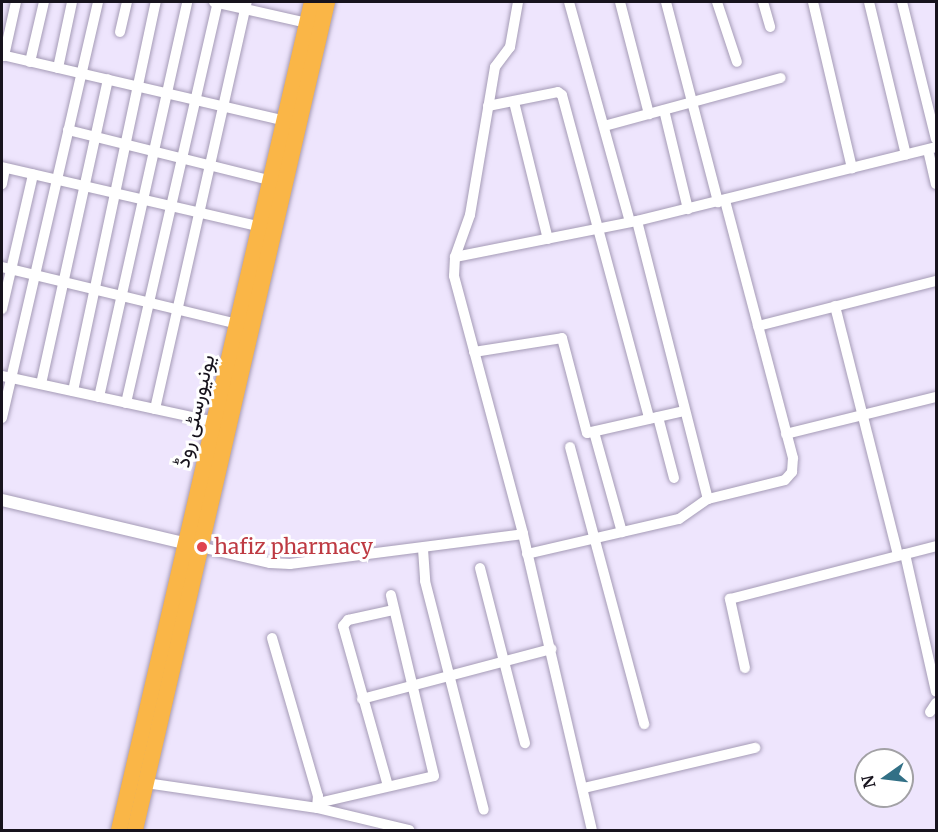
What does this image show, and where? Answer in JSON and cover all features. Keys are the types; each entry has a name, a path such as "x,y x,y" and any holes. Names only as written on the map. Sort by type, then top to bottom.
{"highway":[{"name":"یونیورسٹی روڈ","path":"244,326 262,227 279,183 286,121 312,2"},
{"name":"یونیورسٹی روڈ","path":"119,831 222,424 279,183 327,2"},
{"name":"یونیورسٹی روڈ","path":"135,831 192,545"}],"street":[{"path":"16,2 3,55 286,121"},
{"path":"30,62 44,2"},
{"path":"58,68 72,2"},
{"path":"2,418 6,377 98,2"},
{"path":"120,32 127,2"},
{"path":"73,391 112,193 156,2"},
{"path":"99,397 186,2"},
{"path":"126,403 217,2 246,5 307,23"},
{"path":"518,2 512,43 496,63 470,214 455,257 454,276 523,534 584,788 592,831"},
{"path":"569,2 633,222 708,499"},
{"path":"620,2 649,114"},
{"path":"527,554 685,517 708,499 785,480 792,472 793,458 758,326 666,2"},
{"path":"717,2 737,62"},
{"path":"763,2 770,27"},
{"path":"813,2 852,168"},
{"path":"869,2 906,155"},
{"path":"902,2 936,139"},
{"path":"155,409 246,5"},
{"path":"604,126 781,78"},
{"path":"41,384 108,79"},
{"path":"488,106 562,94 653,418 674,478"},
{"path":"514,102 548,239"},
{"path":"664,110 688,209"},
{"path":"68,130 279,183"},
{"path":"455,257 633,222 932,148 936,184"},
{"path":"2,184 3,168 262,227"},
{"path":"2,309 6,268 33,175"},
{"path":"6,268 92,287 244,326"},
{"path":"758,326 936,281"},
{"path":"836,306 862,415 902,554 936,692"},
{"path":"474,352 562,338 587,433 684,411"},
{"path":"6,377 222,424"},
{"path":"786,434 936,397"},
{"path":"594,432 622,532"},
{"path":"570,447 644,724"},
{"path":"2,500 270,563 291,564 423,549 523,534"},
{"path":"744,668 730,599 936,546"},
{"path":"423,549 424,581 451,676 484,810"},
{"path":"480,568 525,743"},
{"path":"318,805 434,776 391,595"},
{"path":"388,786 362,699 345,622 394,610"},
{"path":"272,638 318,805"},
{"path":"362,699 551,649"},
{"path":"584,788 755,748"},
{"path":"146,783 318,805 410,831"}],"place":[{"name":"hafiz pharmacy","path":"202,547"}]}
